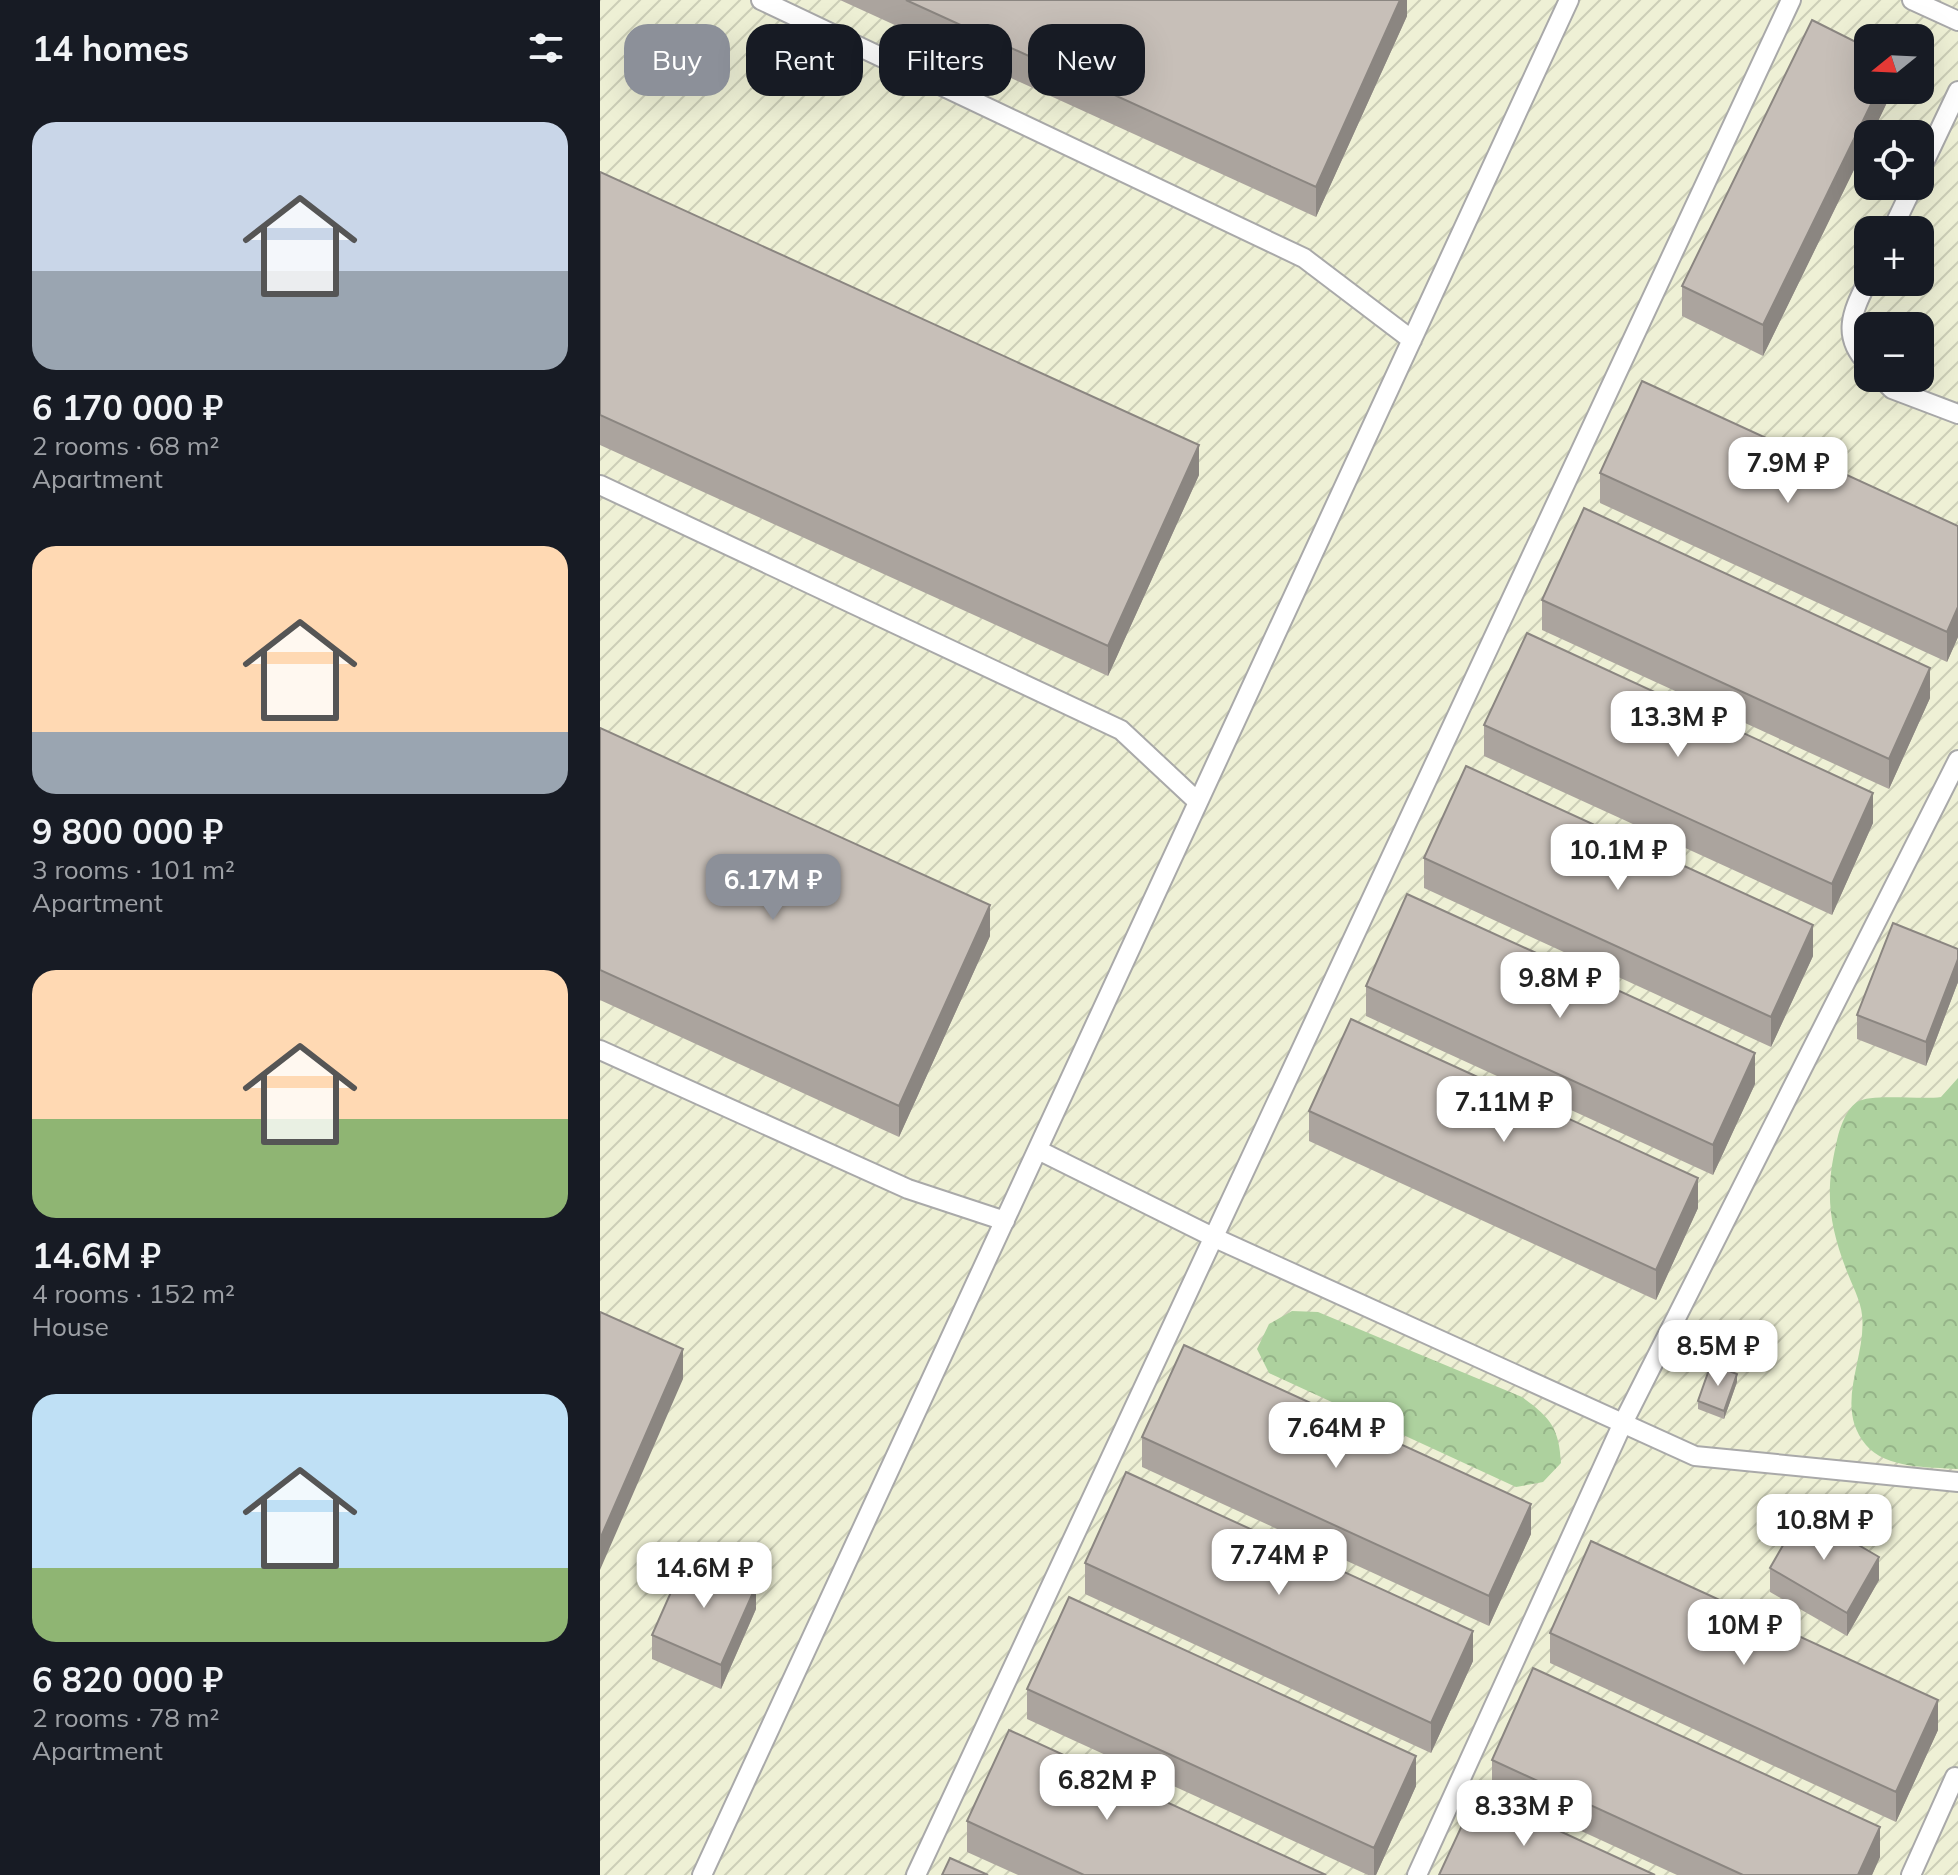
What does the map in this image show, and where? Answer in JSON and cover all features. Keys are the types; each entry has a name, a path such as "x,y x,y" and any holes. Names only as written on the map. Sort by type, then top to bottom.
{"lane":[{"path":"761,0 1304,258 1412,340"},
{"path":"702,1875 1569,0"},
{"path":"916,1875 1791,0"},
{"path":"1912,0 1958,21"},
{"path":"1934,142 1958,91"},
{"path":"1854,338 1849,319 1860,296"},
{"path":"1900,392 1958,414"},
{"path":"600,485 1121,730 1198,802"},
{"path":"1417,1875 1622,1425 1958,760"},
{"path":"600,1050 908,1189 1005,1221"},
{"path":"1038,1150 1215,1238 1695,1456 1958,1482"},
{"path":"1911,1875 1955,1777"}],"green space":[{"path":"600,0 1958,0 1958,1875 600,1875"},
{"path":"1958,1078 1958,1469 1921,1467 1885,1459 1866,1445 1857,1430 1852,1414 1852,1398 1862,1315 1832,1222 1830,1193 1839,1133 1852,1106 1873,1098 1941,1097"},
{"path":"1292,1311 1318,1312 1522,1397 1552,1425 1561,1463 1543,1482 1516,1487 1269,1373 1257,1349 1269,1324"}],"building":[{"path":"906,0 1400,0 1316,187 1116,96 1145,96 1145,24 1028,24 1028,56 1012,48 1012,24 959,24"},
{"path":"1812,20 1854,41 1854,104 1871,104 1863,120 1854,120 1854,139 1763,325 1682,286"},
{"path":"600,172 1199,445 1108,646 600,415"},
{"path":"1642,381 1958,526 1958,607 1947,632 1600,473"},
{"path":"1584,508 1930,668 1889,759 1542,600"},
{"path":"1527,633 1873,793 1832,884 1484,725"},
{"path":"600,728 990,905 899,1106 600,970"},
{"path":"1466,766 1813,925 1771,1017 1424,858"},
{"path":"1407,894 1755,1053 1713,1145 1366,986"},
{"path":"1893,923 1958,949 1958,959 1926,1042 1857,1015"},
{"path":"1351,1019 1698,1178 1656,1270 1309,1111"},
{"path":"600,1312 683,1349 600,1539"},
{"path":"1184,1345 1531,1504 1489,1596 1142,1437"},
{"path":"1711,1364 1737,1374 1724,1411 1698,1401"},
{"path":"1126,1472 1473,1631 1431,1723 1085,1563"},
{"path":"1802,1512 1879,1557 1847,1613 1770,1568"},
{"path":"1591,1541 1938,1700 1896,1792 1550,1633"},
{"path":"687,1556 756,1586 721,1665 652,1635"},
{"path":"1069,1597 1416,1756 1374,1848 1027,1689"},
{"path":"1533,1668 1880,1827 1858,1875 1743,1875 1492,1760"},
{"path":"1009,1730 1326,1875 1084,1875 967,1821"},
{"path":"1477,1793 1655,1875 1439,1875"},
{"path":"950,1858 988,1875 942,1875"}]}
